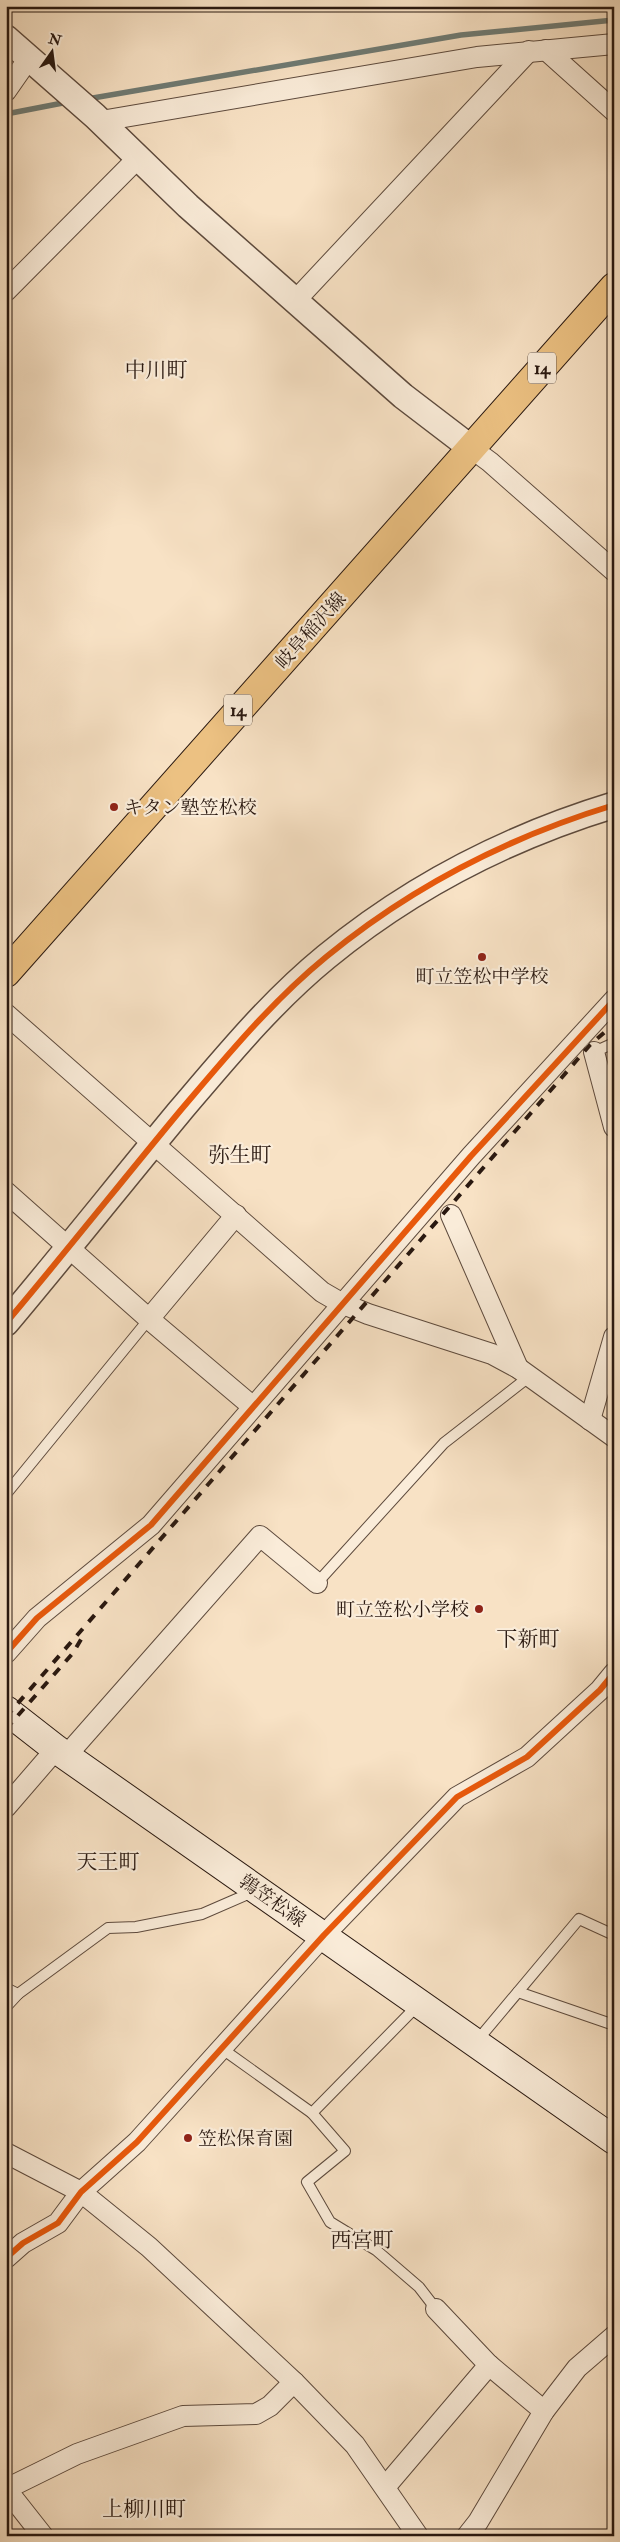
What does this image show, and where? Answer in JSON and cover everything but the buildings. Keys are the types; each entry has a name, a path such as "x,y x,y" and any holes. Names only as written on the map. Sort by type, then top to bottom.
{"main road":[{"name":"岐阜稲沢線","path":"6,973 614,287"},
{"name":"鶉笠松線","path":"6,1710 61,1752 614,2140"}],"street":[{"path":"6,38 98,118 188,206 403,396 490,462 614,571"},
{"path":"98,118 477,57 614,44"},
{"path":"538,51 614,112"},
{"path":"295,301 538,51"},
{"path":"6,90 29,58"},
{"path":"6,291 138,158"},
{"path":"6,1323 248,1030 326,957 393,907 458,867 520,838 614,805"},
{"path":"6,1653 37,1618 151,1524 341,1303 477,1149 614,1000"},
{"path":"6,1014 322,1292 341,1303 492,1354 524,1372 614,1437"},
{"path":"594,1052 612,1106 614,1127"},
{"path":"6,1192 149,1319 252,1406"},
{"path":"149,1319 236,1215"},
{"path":"451,1215 524,1372"},
{"path":"590,1420 614,1337"},
{"path":"6,1807 61,1752 260,1536 317,1583"},
{"path":"6,2258 24,2244 58,2223 81,2192 137,2142 324,1935 457,1797 527,1757 600,1690 614,1674"},
{"path":"6,2153 81,2192 149,2247 294,2382 355,2445 386,2486 418,2536"},
{"path":"436,2309 489,2364 544,2411"},
{"path":"467,2536 478,2522 544,2411 577,2368 614,2336"},
{"path":"386,2486 489,2364"},
{"path":"43,2536 6,2489 78,2454 183,2416 256,2414 270,2406 294,2382"}],"lane":[{"path":"594,1052 614,1043"},
{"path":"6,1494 149,1319"},
{"path":"317,1583 444,1443 524,1372"},
{"path":"6,2007 18,1994 108,1928 136,1927 202,1914 258,1889"},
{"path":"475,2043 578,1919 614,1935"},
{"path":"6,1988 18,1994"},
{"path":"518,1992 614,2025"},
{"path":"312,2113 420,2004"},
{"path":"221,2048 312,2113 345,2150 307,2182 330,2222 376,2250 419,2286 436,2309"}],"waterway":[{"path":"87,99 461,35 614,20"},
{"path":"6,114 68,102"}],"railway":[{"path":"6,1717 590,1045 614,1024"},
{"path":"6,1729 73,1653 83,1636"}],"cycle path":[{"path":"6,1323 232,1050 286,992 306,974 358,932 392,908 462,867 537,832 614,805"},
{"path":"6,1653 37,1618 151,1525 471,1156 614,1000"},
{"path":"6,2258 23,2243 58,2223 81,2192 137,2142 324,1935 457,1797 527,1757 600,1690 614,1673"}],"place":[{"name":"キタン塾笠松校","path":"114,807"},
{"name":"町立笠松中学校","path":"482,957"},
{"name":"町立笠松小学校","path":"479,1609"},
{"name":"笠松保育園","path":"188,2138"}],"district":[{"name":"中川町","path":"156,370"},
{"name":"弥生町","path":"240,1155"},
{"name":"下新町","path":"528,1639"},
{"name":"天王町","path":"108,1862"},
{"name":"西宮町","path":"362,2240"},
{"name":"上柳川町","path":"144,2509"}]}
